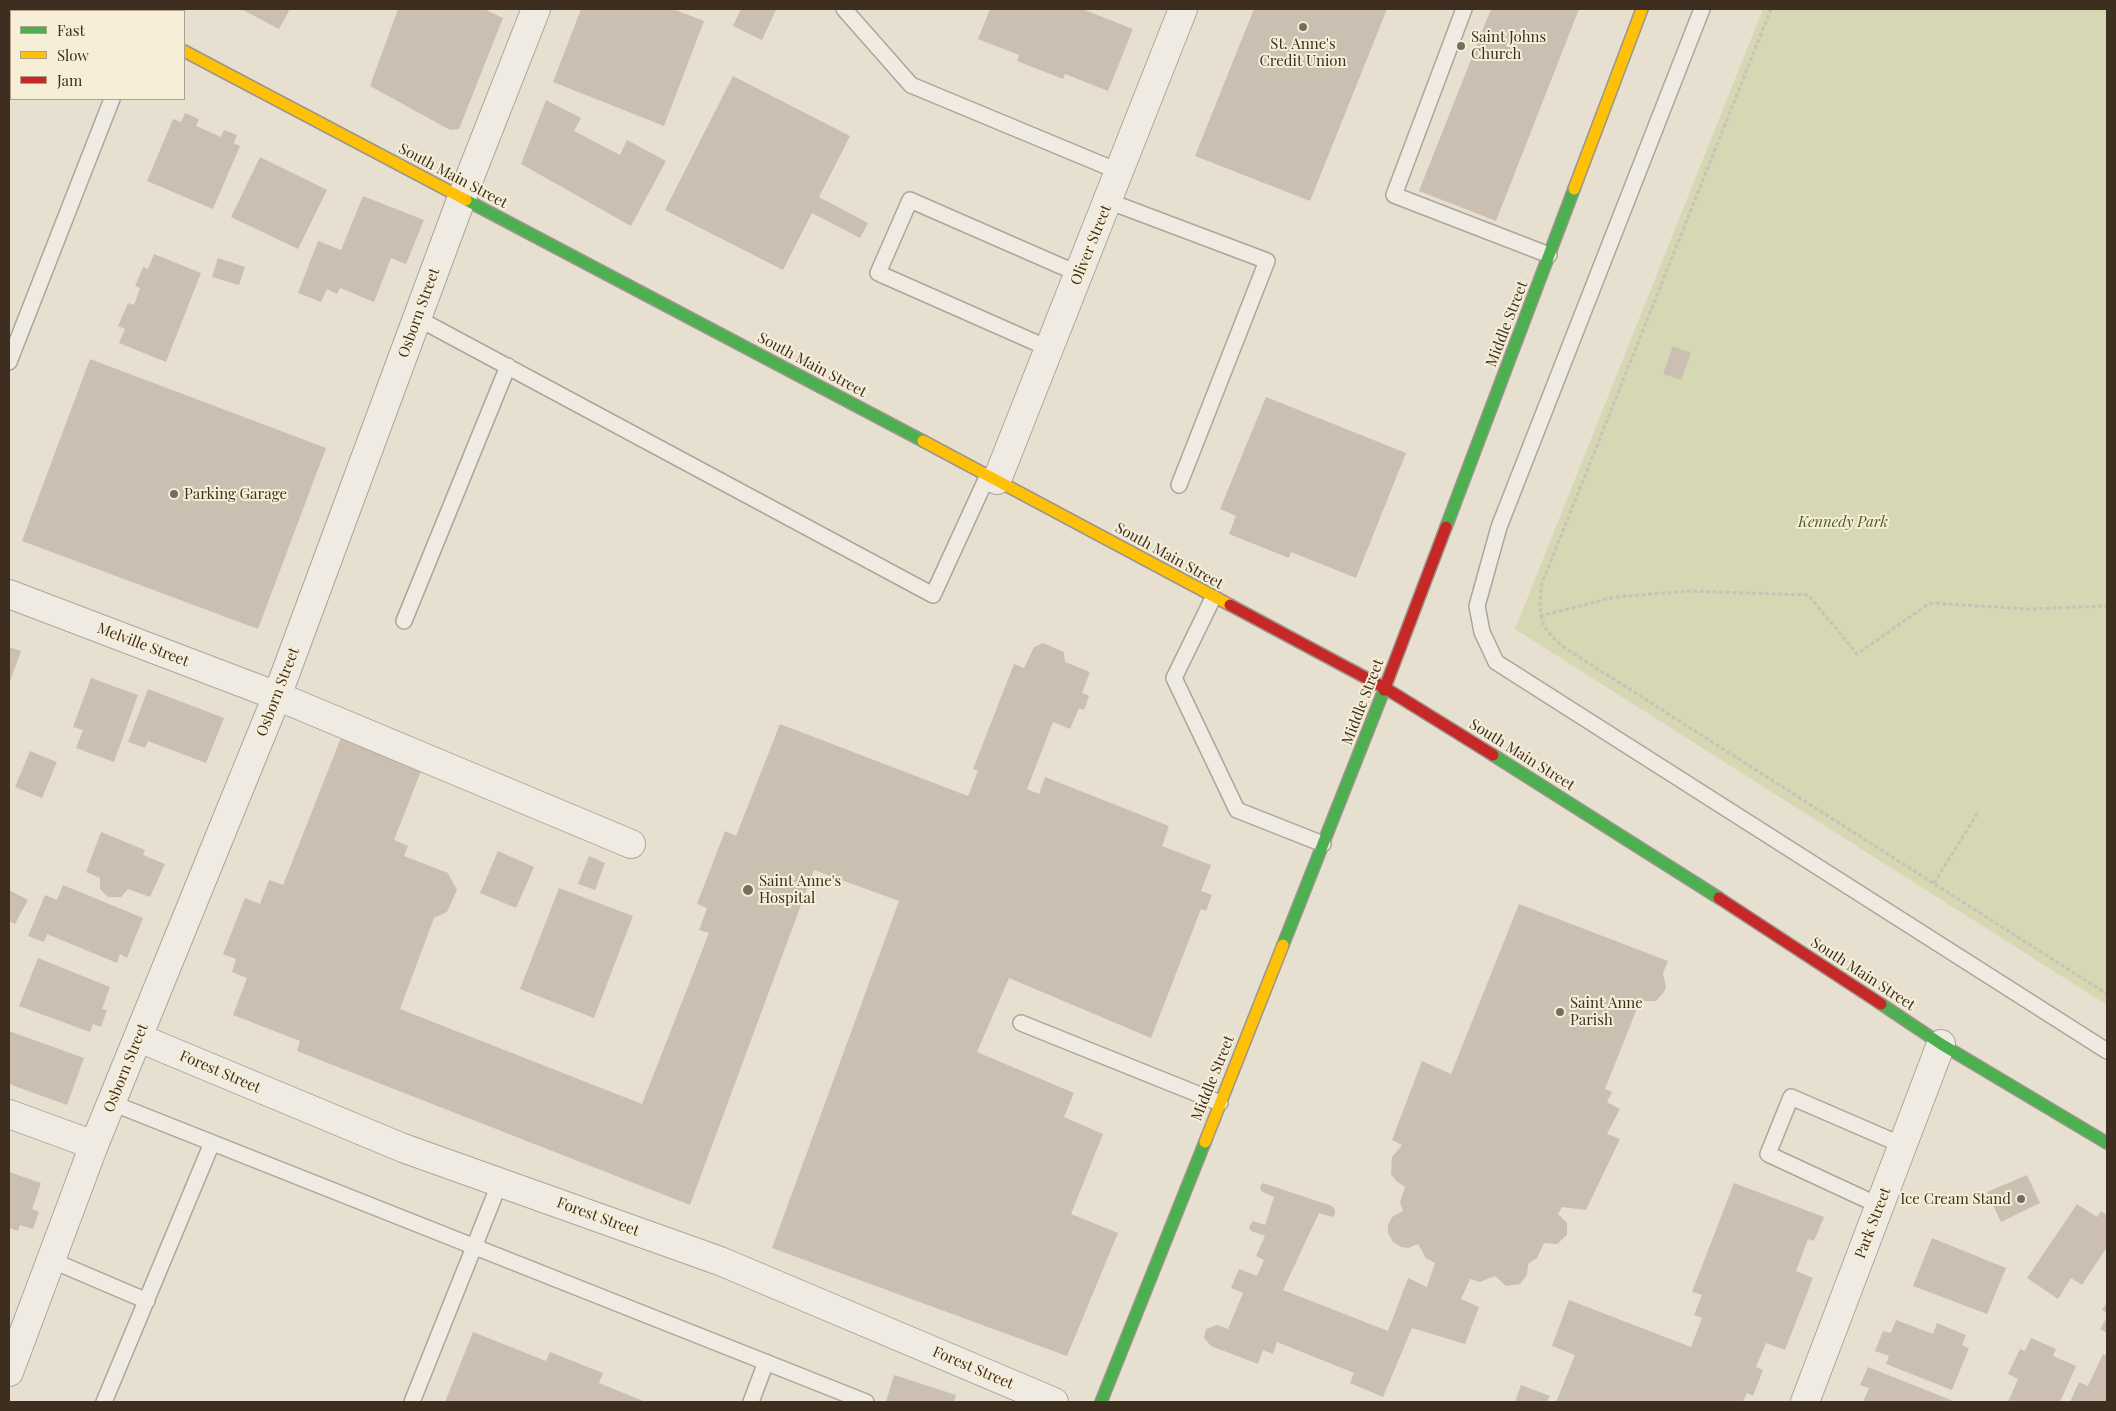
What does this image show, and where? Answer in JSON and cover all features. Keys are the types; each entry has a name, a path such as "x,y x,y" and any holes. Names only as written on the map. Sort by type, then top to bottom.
{"main road":[{"name":"Middle Street","path":"1101,1402 1385,688 1642,9"},
{"name":"South Main Street","path":"185,51 993,478 1212,598 1385,688 1642,846 1941,1044 2107,1144"}],"street":[{"name":"Osborn Street","path":"9,1372 94,1145 277,696 462,198 536,9"},
{"name":"Oliver Street","path":"993,478 1050,349 1183,9"},
{"name":"Melville Street","path":"9,594 277,696 632,844"},
{"name":"Forest Street","path":"139,1038 403,1148 720,1260 1054,1402"},
{"name":"Park Street","path":"1805,1402 1941,1044"},
{"path":"9,1114 94,1145"}],"lane":[{"path":"844,9 911,85 1120,172"},
{"path":"1464,9 1394,195 1549,256"},
{"path":"1702,9 1499,527 1477,606 1482,632 1496,662 2107,1051"},
{"path":"9,362 112,100"},
{"path":"1050,349 878,274 910,200 1079,274"},
{"path":"1108,201 1267,261 1179,485"},
{"path":"417,318 933,595 993,478"},
{"path":"404,621 508,366"},
{"path":"1212,598 1174,678 1237,810 1323,844"},
{"path":"1021,1024 1220,1103"},
{"path":"1880,1206 1768,1154 1791,1097 1902,1146"},
{"path":"112,1103 866,1402"},
{"path":"104,1402 212,1143"},
{"path":"412,1402 500,1182"},
{"path":"51,1260 147,1301"},
{"path":"751,1402 766,1362"}],"path":[{"path":"1771,9 1541,586 1540,616 1548,634 1565,648 2107,994"},
{"path":"1540,616 1616,597 1689,591 1808,595 1857,654 1930,602 2029,609 2107,606"},
{"path":"1934,883 1979,811"}],"green space":[{"name":"Kennedy Park","path":"1763,9 2107,9 2107,1005 1515,629"}],"building":[{"path":"241,9 290,9 279,29"},
{"path":"398,9 484,9 503,18 459,129 450,130 370,86"},
{"path":"581,9 673,9 704,21 664,126 553,82"},
{"path":"741,9 776,10 762,40 733,26"},
{"path":"990,9 1082,9 1133,29 1108,91 1065,74 1063,79 1017,61 1019,55 978,39"},
{"path":"1254,9 1387,9 1310,201 1195,156"},
{"path":"1491,9 1579,9 1496,221 1419,191"},
{"path":"733,76 850,136 819,197 868,223 860,238 812,213 783,270 665,210"},
{"path":"546,100 581,118 574,131 620,155 627,140 666,161 631,226 521,164"},
{"path":"185,113 199,119 196,126 221,137 224,130 237,135 234,143 240,146 213,209 147,181 173,119 181,122"},
{"path":"260,157 327,190 298,249 231,217"},
{"path":"363,196 424,220 406,264 391,258 374,302 340,288 337,294 327,289 321,302 298,293 318,241 341,250"},
{"path":"154,254 201,273 166,362 119,343 125,329 118,326 128,303 134,305 140,288 135,286 143,267 148,269"},
{"path":"218,258 245,267 239,285 212,277"},
{"path":"1673,346 1691,353 1681,380 1663,374"},
{"name":"Parking Garage","path":"90,359 326,448 258,629 22,541"},
{"path":"1266,397 1406,453 1356,578 1291,552 1289,558 1229,534 1236,516 1220,509"},
{"path":"1043,643 1064,652 1065,662 1090,672 1082,693 1089,696 1084,710 1079,708 1070,729 1053,722 1027,789 1039,794 1045,777 1169,826 1162,846 1211,865 1201,891 1212,895 1206,911 1201,909 1151,1038 1009,978 977,1052 1074,1093 1064,1117 1103,1134 1071,1214 1118,1233 1067,1356 772,1248 899,901 814,870 690,1205 297,1051 300,1041 233,1015 247,978 232,972 236,959 223,954 245,898 260,904 269,880 283,885 342,735 423,766 394,840 408,846 404,856 448,873 457,890 447,912 434,918 400,1009 642,1104 709,933 699,930 707,908 697,904 725,831 736,836 780,724 968,796 978,771 973,769 1014,664 1024,668 1034,647"},
{"path":"9,647 21,651 9,684"},
{"path":"91,678 138,695 114,762 76,748 83,730 73,727"},
{"path":"148,689 224,718 206,763 148,741 145,748 128,742"},
{"path":"30,751 57,762 42,798 15,787"},
{"path":"101,832 145,850 143,855 165,864 150,897 128,889 121,897 108,897 100,889 100,878 86,872"},
{"path":"498,851 534,867 516,908 480,893"},
{"path":"589,856 605,863 595,890 578,884"},
{"path":"63,885 143,918 127,958 120,954 117,963 47,934 44,942 28,936 45,895 57,900"},
{"path":"559,888 633,916 594,1018 520,989"},
{"path":"9,890 28,900 15,924 9,921"},
{"path":"1519,904 1668,961 1663,973 1666,987 1664,992 1656,1001 1640,1001 1605,1089 1612,1092 1607,1102 1620,1109 1607,1134 1620,1139 1586,1210 1562,1207 1558,1214 1567,1223 1567,1235 1557,1244 1544,1243 1537,1258 1528,1264 1527,1275 1520,1284 1506,1286 1495,1276 1480,1282 1470,1279 1461,1299 1479,1307 1465,1344 1412,1328 1383,1397 1350,1383 1354,1373 1277,1342 1273,1354 1263,1350 1258,1364 1211,1346 1204,1338 1206,1329 1217,1325 1228,1329 1243,1293 1231,1288 1239,1269 1257,1276 1264,1260 1256,1256 1265,1236 1251,1231 1249,1227 1253,1221 1265,1225 1274,1197 1261,1191 1260,1186 1263,1183 1332,1206 1335,1210 1335,1214 1332,1217 1319,1213 1283,1290 1388,1331 1408,1278 1427,1287 1435,1263 1426,1258 1418,1244 1408,1248 1401,1247 1393,1242 1388,1233 1388,1225 1392,1217 1403,1211 1400,1202 1405,1187 1396,1181 1391,1174 1392,1157 1402,1145 1392,1140 1422,1061 1451,1074"},
{"path":"38,958 110,987 102,1009 107,1010 101,1027 93,1024 90,1032 19,1006"},
{"path":"9,1031 84,1058 67,1105 9,1084"},
{"path":"9,1172 41,1183 32,1209 39,1212 33,1229 20,1225 18,1231 9,1228"},
{"path":"2027,1175 2040,1203 2001,1222 1987,1192"},
{"path":"1734,1183 1824,1217 1814,1241 1808,1239 1796,1271 1813,1278 1785,1350 1766,1343 1756,1367 1763,1370 1753,1396 1747,1393 1743,1402 1556,1402 1575,1355 1552,1346 1569,1300 1691,1347 1702,1318 1694,1315 1702,1295 1692,1292"},
{"path":"2077,1204 2097,1217 2101,1211 2107,1215 2107,1247 2082,1285 2071,1278 2058,1299 2027,1278"},
{"path":"1932,1238 2006,1268 1987,1314 1913,1286"},
{"path":"2107,1302 2107,1313 2102,1310"},
{"path":"2107,1317 2107,1333 2100,1329"},
{"path":"1896,1320 1933,1334 1937,1323 1966,1335 1962,1345 1969,1348 1952,1390 1886,1364 1889,1356 1875,1351 1883,1331 1891,1333"},
{"path":"473,1332 546,1361 550,1352 603,1373 599,1383 646,1402 445,1402"},
{"path":"2031,1338 2056,1349 2053,1356 2076,1366 2060,1402 2008,1402 2018,1379 2008,1374 2020,1349 2025,1351"},
{"path":"2103,1354 2107,1356 2107,1402 2070,1402 2079,1382 2088,1386"},
{"path":"1868,1367 1956,1402 1863,1402 1869,1388 1860,1385"},
{"path":"894,1375 956,1395 954,1402 886,1402"},
{"path":"1521,1385 1550,1396 1547,1402 1515,1402"}],"traffic: fast":[{"path":"1446,527 1574,189"},
{"path":"466,200 923,441"},
{"path":"1283,945 1384,690"},
{"path":"1493,755 1719,898"},
{"path":"1881,1004 1941,1044 2107,1143"},
{"path":"1101,1402 1205,1142"}],"traffic: slow":[{"path":"1574,189 1642,9"},
{"path":"185,52 466,200"},
{"path":"923,441 1230,605"},
{"path":"1205,1142 1283,945"}],"traffic: jam":[{"path":"1384,690 1446,527"},
{"path":"1230,605 1385,688 1493,755"},
{"path":"1719,898 1881,1004"}],"place":[{"name":"St. Anne's Credit Union","path":"1303,27"},
{"name":"Saint Johns Church","path":"1461,46"},
{"name":"Parking Garage","path":"174,494"},
{"name":"Saint Anne's Hospital","path":"748,890"},
{"name":"Saint Anne Parish","path":"1560,1012"},
{"name":"Ice Cream Stand","path":"2021,1199"}]}
